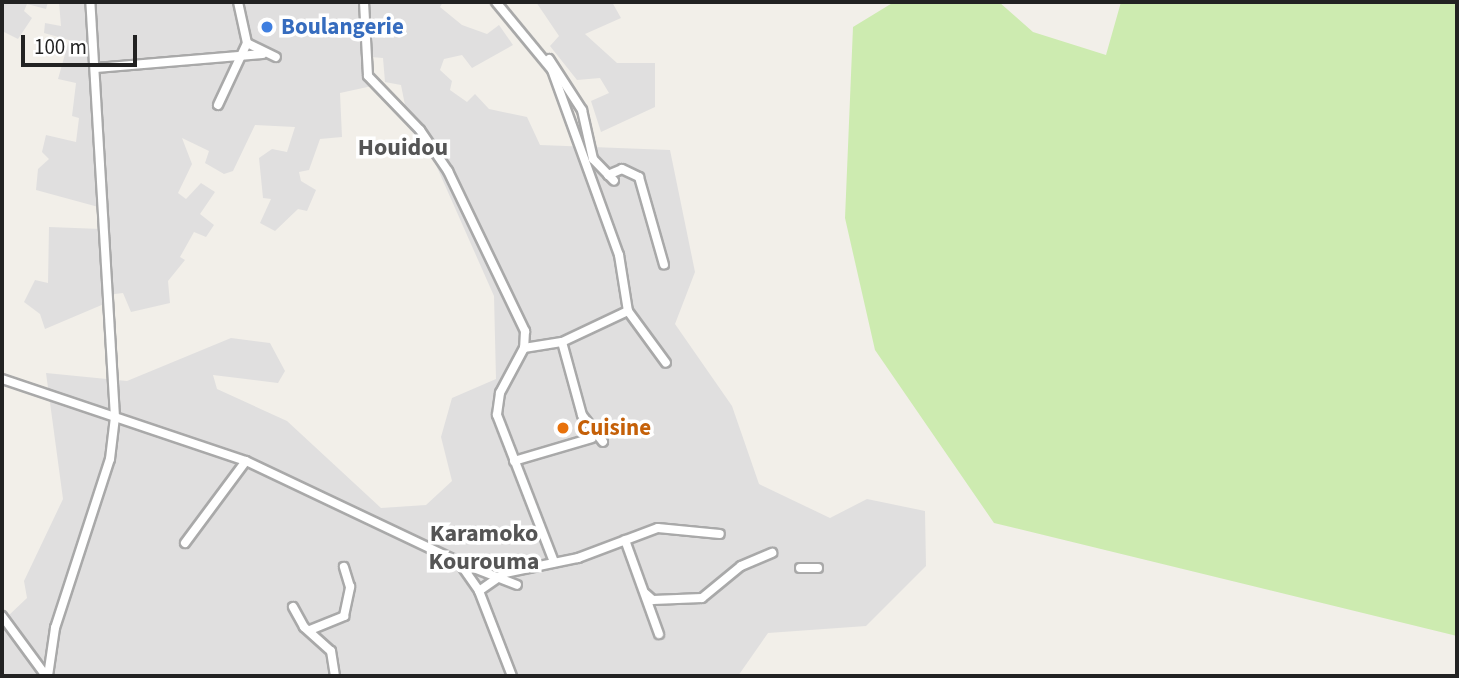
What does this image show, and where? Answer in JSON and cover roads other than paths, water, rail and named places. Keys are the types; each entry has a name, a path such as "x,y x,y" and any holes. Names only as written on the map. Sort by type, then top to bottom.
{"street":[{"path":"47,676 55,628 110,459 115,417 90,2"},
{"path":"218,105 247,43 238,2"},
{"path":"364,2 362,57 368,76 420,130 448,171 525,331 524,348 500,393 497,415 554,562"},
{"path":"496,2 572,92 593,159 611,178 622,169 639,177 664,265"},
{"path":"247,43 262,54"},
{"path":"539,50 555,77 599,193 628,311 666,363"},
{"path":"96,68 241,55 262,54 276,57"},
{"path":"524,348 562,342 628,311"},
{"path":"562,342 582,415 603,442"},
{"path":"2,379 246,461 459,562 517,585"},
{"path":"514,461 592,438"},
{"path":"185,543 246,461"},
{"path":"479,591 498,578 658,528 720,534"},
{"path":"625,540 659,634"},
{"path":"646,594 653,600 702,598 741,566 772,553"},
{"path":"459,562 479,591 512,676"},
{"path":"310,630 344,616 350,587 344,567"},
{"path":"800,568 818,568"},
{"path":"293,607 334,656 335,676"},
{"path":"2,616 47,676"}],"place":[{"name":"Boulangerie","path":"267,27"},
{"name":"Cuisine","path":"563,428"}],"district":[{"name":"Houidou","path":"403,148"},
{"name":"Karamoko Kourouma","path":"484,548"}]}
